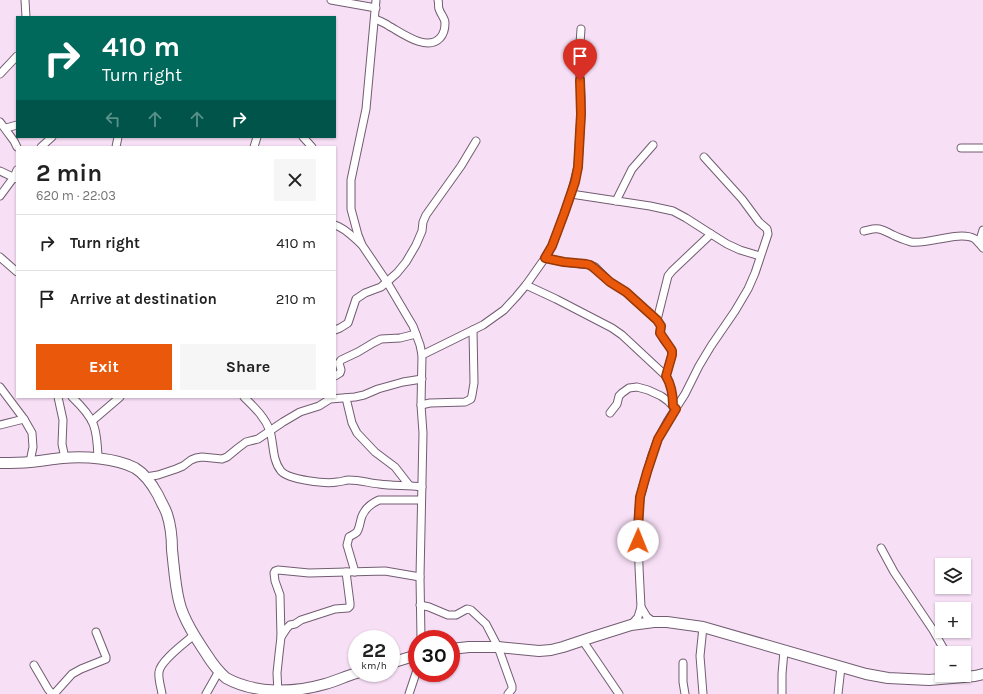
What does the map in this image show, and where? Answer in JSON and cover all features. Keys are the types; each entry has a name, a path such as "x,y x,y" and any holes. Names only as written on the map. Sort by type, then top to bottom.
{"main road":[{"path":"0,463 30,462 64,458 98,458 122,463 134,468 146,477 154,488 167,514 171,534 179,603 183,613 194,635 225,677 236,684 247,688 258,691 278,693 325,684 348,676"},
{"path":"460,648 498,646 539,651 563,648 583,640 631,626 654,622 667,622 703,627 866,674 888,678 935,679"},
{"path":"971,676 983,674"}],"street":[{"path":"25,0 26,16"},
{"path":"331,0 376,8"},
{"path":"376,0 366,109 351,180 351,209 362,245 387,282 413,326 422,355 421,405 423,433 420,577 421,630"},
{"path":"375,19 413,39 432,43 437,41 444,33 446,22 440,11 438,0"},
{"path":"422,355 473,330 504,310 526,285 552,246 575,182 578,167 581,114 579,58 581,29"},
{"path":"0,74 16,57"},
{"path":"0,122 6,128 16,146"},
{"path":"6,128 16,125"},
{"path":"42,146 51,138"},
{"path":"304,138 311,146"},
{"path":"336,330 348,322 356,299 365,293 381,287 396,273 412,254 422,231 423,222 426,215 461,166 476,141"},
{"path":"616,201 632,169 653,144"},
{"path":"961,148 983,148"},
{"path":"631,626 638,617 641,607 638,566 640,497 654,450 674,408 685,394 711,346 745,295 752,281 768,231 742,199 704,157"},
{"path":"0,171 16,173 0,196"},
{"path":"571,194 673,211 734,247 760,256"},
{"path":"336,226 362,245"},
{"path":"864,231 878,229 912,242 965,236 974,238 981,246"},
{"path":"981,246 983,230"},
{"path":"657,320 668,276 711,234"},
{"path":"0,257 16,271"},
{"path":"545,258 590,265 610,282 626,292 657,320 661,326 660,333 672,351 666,376"},
{"path":"526,285 612,328 622,335 666,376 672,391 674,408"},
{"path":"421,405 430,403 466,402 471,399 474,383 473,330"},
{"path":"336,375 340,373 341,370 339,363 341,360 373,343 381,340 400,338 416,334"},
{"path":"336,397 355,397 392,385 422,379"},
{"path":"0,387 24,419 32,433 33,447 30,462"},
{"path":"610,413 617,404 619,396 622,393 629,388 637,387 661,396 674,408"},
{"path":"58,398 63,420 62,444 64,458"},
{"path":"73,398 87,412 92,421 96,434 98,458"},
{"path":"92,421 119,398"},
{"path":"245,398 262,416 270,431 275,459 281,471 286,475 298,479 325,483 347,480 422,487"},
{"path":"146,477 176,469 196,458 202,457 222,459 227,457 246,442 258,439 300,412 319,406 332,398"},
{"path":"346,398 352,423 357,433 375,452 395,467 409,485"},
{"path":"0,425 24,419"},
{"path":"355,572 347,545 351,536 356,533 362,515 365,511 379,500 422,500"},
{"path":"881,548 894,572 942,646"},
{"path":"278,693 277,673 281,637 280,595 274,577 275,571 282,570 309,573 385,571 420,577"},
{"path":"281,637 289,626 296,624 301,620 335,610 348,608 350,603 346,572"},
{"path":"420,605 448,615 456,615 467,609 471,610 486,624 498,646 512,686 512,689 508,694"},
{"path":"641,607 647,617 654,622"},
{"path":"703,627 700,656 703,694"},
{"path":"34,665 48,689 53,694 72,674 106,659 96,632"},
{"path":"162,694 159,670 161,665 194,635"},
{"path":"583,640 619,694"},
{"path":"782,694 784,651"},
{"path":"683,664 685,694"},
{"path":"838,694 841,666"},
{"path":"206,694 219,670"},
{"path":"409,694 413,682"}],"route":[{"path":"580,80 581,114 578,167 575,182 564,214 552,246 545,258 590,265 610,282 626,292 660,323 660,333 672,351 666,376 672,391 673,406 676,409 658,439 647,472 640,497 638,541"}]}
